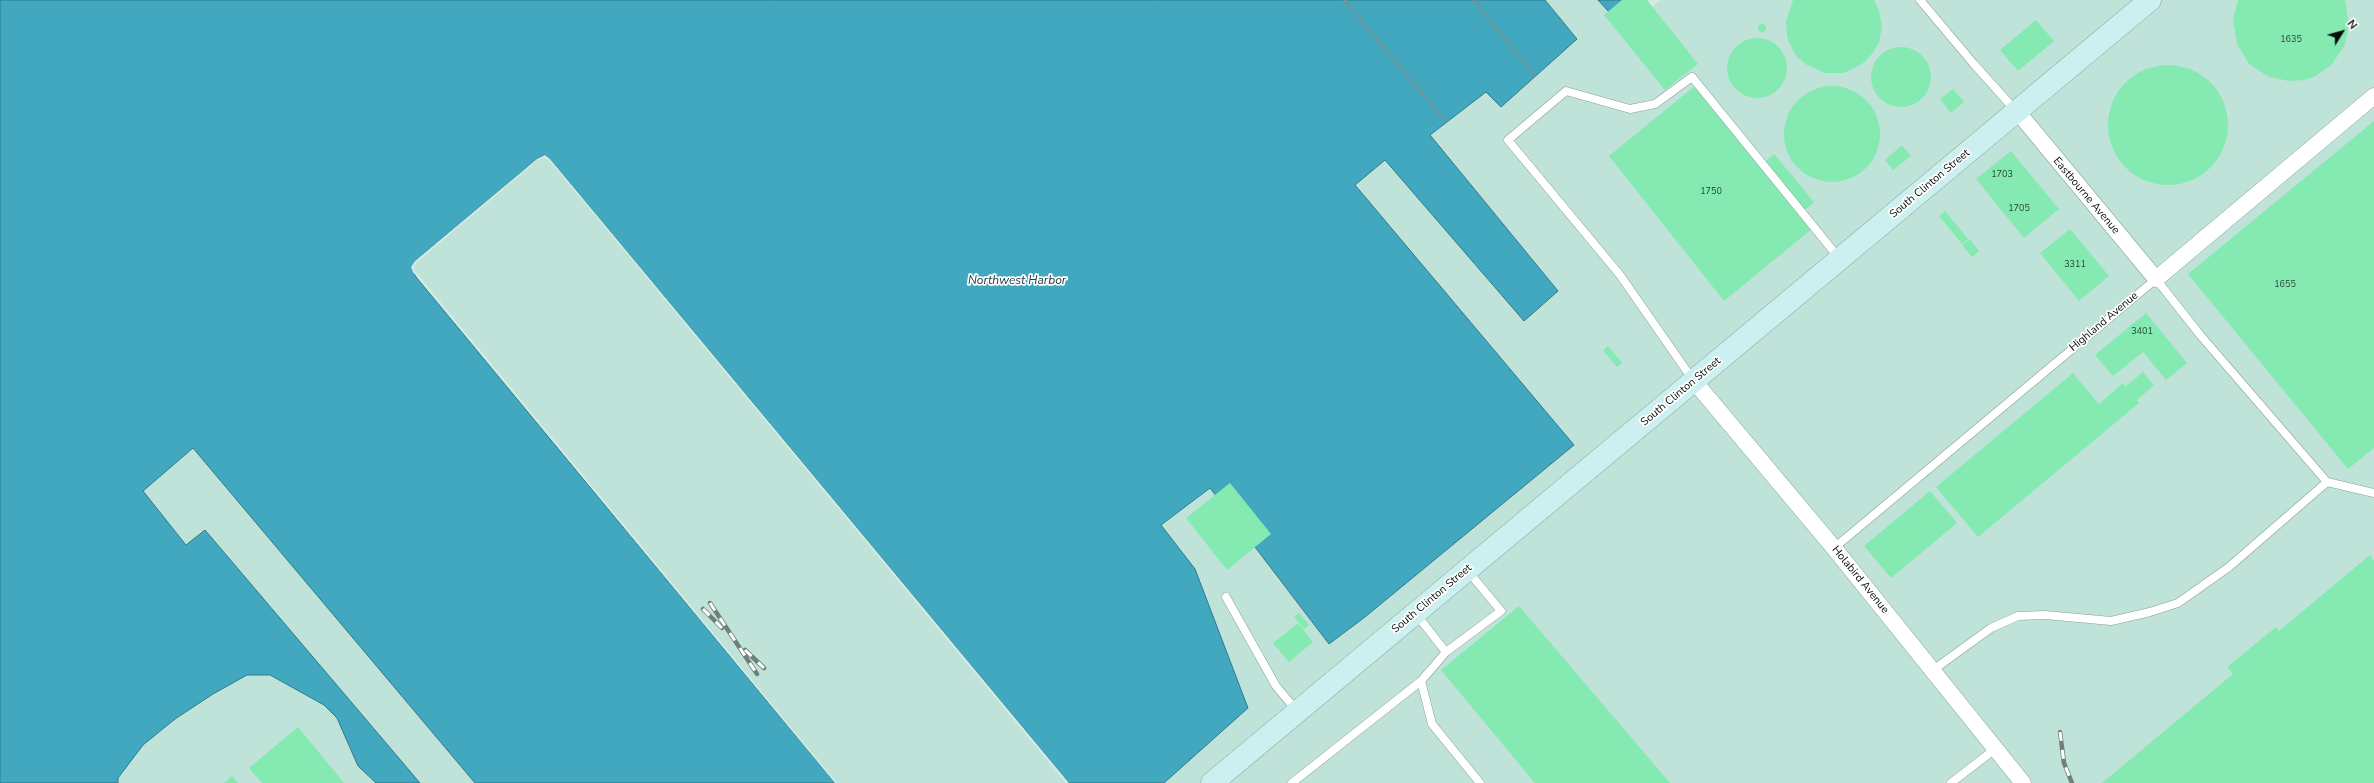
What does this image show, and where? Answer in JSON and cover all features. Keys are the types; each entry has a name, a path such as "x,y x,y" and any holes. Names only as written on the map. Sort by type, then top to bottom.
{"main road":[{"name":"South Clinton Street","path":"1212,783 2150,0"}],"street":[{"name":"Highland Avenue","path":"2156,279 2374,96"},
{"name":"Eastbourne Avenue","path":"2017,111 2156,279"},
{"name":"Holabird Avenue","path":"1694,381 1834,548 2023,783"}],"lane":[{"path":"1920,0 1973,64 2017,111"},
{"path":"1694,381 1620,275 1508,140 1566,91 1630,109 1655,104 1692,77 1840,259"},
{"path":"2156,279 2201,336 2327,482 2374,493"},
{"name":"Highland Avenue","path":"1834,548 2156,279"},
{"path":"1933,670 1991,628 2018,616 2045,615 2111,621 2150,612 2178,603 2229,567 2327,482"},
{"path":"1292,783 1421,681 1446,652 1501,611 1467,570"},
{"path":"1226,597 1276,686 1297,712"},
{"path":"1415,613 1446,652"},
{"path":"1421,681 1432,724 1480,783"},
{"path":"1952,783 1995,749"}],"path":[{"path":"1344,0 1446,122"},
{"path":"1474,0 1536,77"}],"shaded area":[{"path":"1545,0 1598,0 1609,12 1627,0 1652,7 1661,0 2374,0 2374,783 1164,783 1248,707 1161,525 1210,488 1329,644 1365,617 1574,445 1354,185 1385,159 1524,320 1558,291 1430,135 1486,92 1501,107 1577,38"},
{"path":"545,155 1069,783 835,783 416,277 411,267 415,261 537,159"},
{"path":"193,448 475,783 420,783 205,530 187,545 142,491"},
{"path":"247,675 270,675 324,705 337,718 358,766 376,783 118,783 118,778 143,745 175,719 213,694"}],"water":[{"name":"Northwest Harbor","path":"0,0 1545,0 1577,39 1501,107 1486,92 1430,135 1558,291 1524,321 1385,160 1355,185 1574,445 1365,617 1329,644 1210,488 1161,525 1195,569 1248,708 1164,783 1069,783 550,159 545,155 537,159 415,261 412,267 416,277 835,783 475,783 193,448 143,491 186,545 205,530 420,783 376,783 358,766 337,718 324,705 270,675 247,675 213,694 175,719 143,745 118,778 118,783 0,783"},
{"path":"1598,0 1627,0 1609,12"}],"pier":[{"path":"545,155 550,159 1069,783 1066,783 549,160 544,158 538,160 417,262 414,267 415,271 837,783 835,783 413,272 411,267 415,261 537,159"}],"building":[{"path":"1622,0 1647,0 1698,64 1665,90 1604,15"},
{"path":"1793,0 1874,0 1879,11 1882,27 1879,42 1873,53 1862,64 1844,73 1825,73 1807,65 1795,55 1787,37 1786,21"},
{"path":"2238,0 2345,0 2349,25 2345,45 2332,64 2316,76 2304,80 2289,81 2269,77 2249,64 2237,44 2233,20"},
{"path":"2036,20 2054,41 2018,71 2000,50"},
{"path":"1760,24 1764,24 1766,28 1764,32 1760,32 1758,30 1758,26"},
{"path":"1757,38 1773,43 1778,47 1782,52 1787,68 1782,84 1778,89 1773,93 1757,98 1741,93 1736,89 1732,84 1727,68 1732,52 1736,47 1741,43"},
{"path":"1901,47 1917,52 1922,56 1926,61 1931,77 1926,93 1922,98 1917,102 1901,107 1885,102 1880,98 1876,93 1871,77 1876,61 1880,56 1885,52"},
{"path":"2168,65 2180,66 2191,70 2201,75 2210,83 2218,92 2223,102 2227,113 2227,137 2223,148 2218,158 2210,167 2201,175 2191,180 2180,184 2168,185 2156,184 2145,180 2135,175 2126,167 2118,158 2113,148 2109,137 2108,125 2109,113 2113,102 2118,92 2126,83 2135,75 2145,70 2156,66"},
{"path":"1696,85 1813,228 1724,301 1609,156"},
{"path":"1832,86 1850,90 1859,94 1866,100 1872,107 1876,116 1880,134 1876,152 1872,161 1866,168 1859,174 1850,178 1832,182 1814,178 1805,174 1798,168 1792,161 1788,152 1784,134 1788,116 1792,107 1798,100 1805,94 1814,90"},
{"path":"1953,89 1964,102 1951,113 1940,99"},
{"path":"2374,121 2374,448 2348,469 2188,274"},
{"path":"1902,145 1911,156 1893,170 1885,160"},
{"path":"2011,151 2059,209 2024,238 1976,179"},
{"path":"1774,154 1814,202 1805,210 1765,162"},
{"path":"1945,211 1968,239 1962,244 1939,216"},
{"path":"2070,229 2109,276 2079,301 2040,253"},
{"path":"1970,239 1979,251 1972,257 1962,245"},
{"path":"2146,313 2187,363 2166,380 2143,352 2113,376 2095,355"},
{"path":"1608,346 1622,363 1617,367 1603,350"},
{"path":"2143,372 2154,385 2137,400 2139,403 1978,537 1936,487 2073,373 2099,404 2123,383 2126,386"},
{"path":"1230,483 1271,534 1227,570 1186,518"},
{"path":"1930,491 1957,523 1891,578 1864,546"},
{"path":"2370,555 2374,561 2374,783 2102,783 2233,674 2227,667 2276,627 2279,631"},
{"path":"1519,606 1670,783 1535,783 1441,670"},
{"path":"1299,613 1309,625 1304,629 1294,617"},
{"path":"1298,623 1313,642 1289,662 1273,643"},
{"path":"298,727 344,783 262,783 249,768"},
{"path":"232,776 238,783 224,783"}],"railway":[{"path":"710,603 757,674"},
{"path":"703,609 722,628"},
{"path":"745,650 764,668"},
{"path":"2060,732 2064,763 2072,783"}]}
